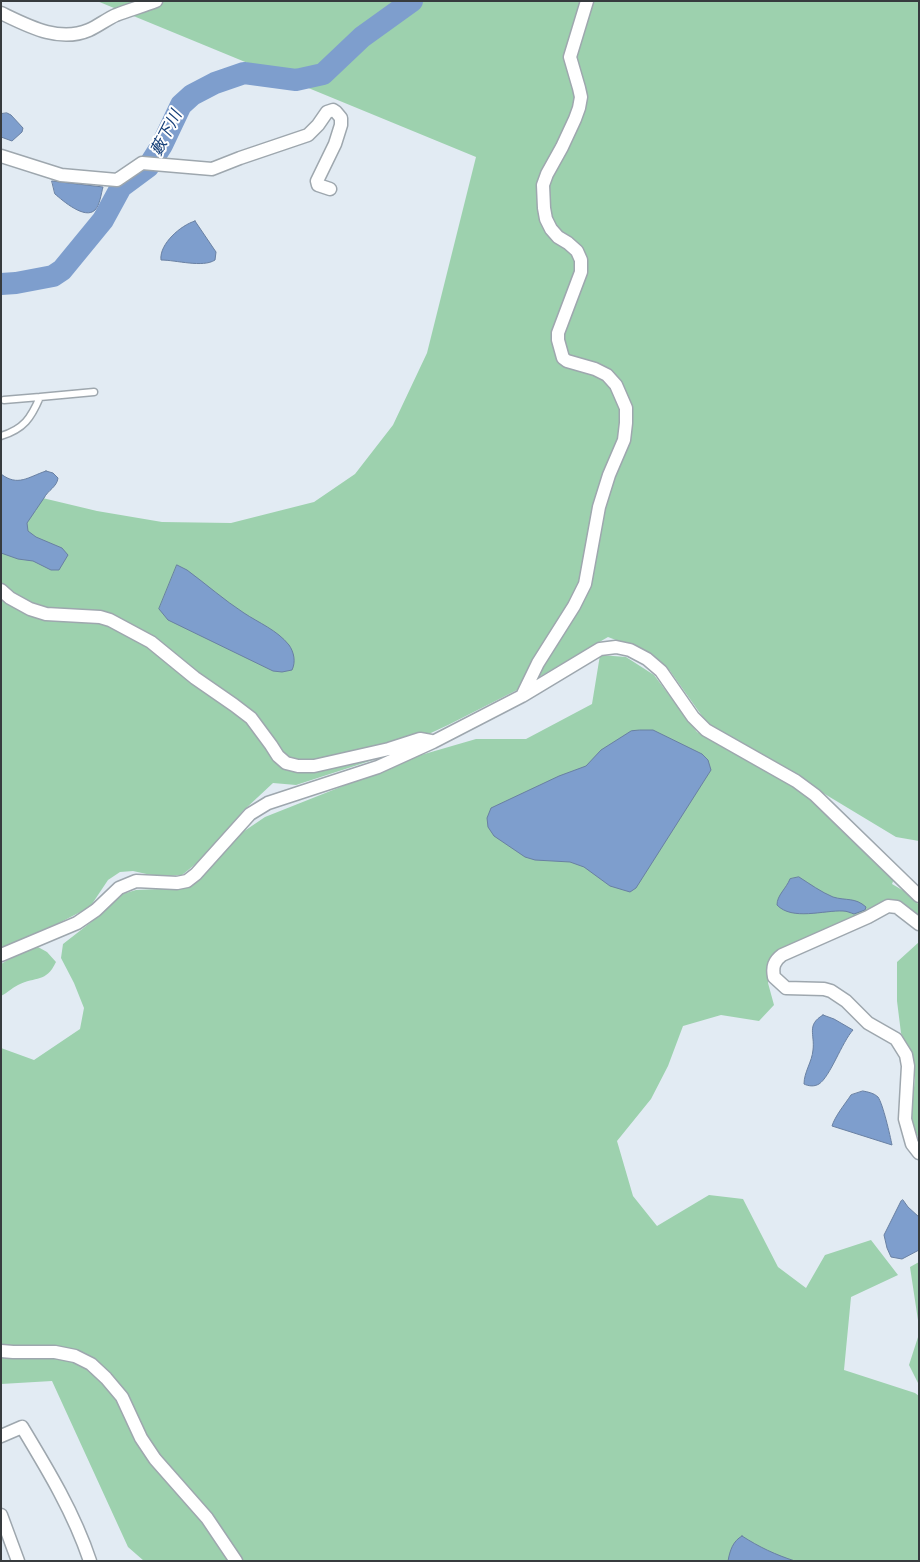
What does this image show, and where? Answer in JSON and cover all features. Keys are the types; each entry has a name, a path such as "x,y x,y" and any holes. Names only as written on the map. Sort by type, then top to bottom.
{"street":[{"path":"1,13 42,32 76,34 89,30 114,16 156,1"},
{"path":"522,696 538,663 574,606 585,584 598,507 624,440 626,423 626,408 621,395 616,385 607,375 595,369 567,362 563,358 558,333 581,272 581,260 577,251 558,237 551,229 546,219 544,208 543,185 579,108 581,97 570,57 588,1"},
{"path":"1,156 61,175 117,180 142,163 212,169 308,135 327,112 333,110 341,118 341,125 335,144 317,180 318,185 330,190"},
{"path":"1,590 30,610 46,614 110,620 151,642 195,678 251,718 278,756 286,763 298,766 314,766 390,749 420,739 433,742"},
{"path":"1,956 77,923 96,910 119,888 136,881 177,883 187,881 196,874 250,814 268,803 378,767 433,742 522,696 600,649 616,647 630,650 647,659 661,671 693,717 706,730 796,781 815,795 919,896"},
{"path":"919,924 897,908 888,906 868,917 782,955 774,965 773,971 774,977 786,988 824,989 839,996 868,1023 896,1039 906,1055 908,1066 905,1119 912,1144 919,1153"},
{"path":"1,1351 55,1352 75,1356 91,1364 122,1397 141,1438 155,1459 207,1518 236,1561"},
{"path":"1,1436 22,1426 56,1483 83,1539 90,1561"},
{"path":"1,1515 18,1561"}],"lane":[{"path":"4,400 94,392"},
{"path":"1,436 21,428 32,415 40,397"}],"green space":[{"path":"97,1 919,1 919,841 896,837 707,723 670,671 650,653 608,637 517,690 373,760 296,785 273,783 243,811 203,858 182,875 151,875 133,871 120,872 108,880 90,907 59,923 1,948 1,486 9,490 97,511 162,522 231,523 314,502 355,474 393,425 427,353 476,157"},
{"path":"600,655 626,657 654,675 697,732 803,792 894,879 892,884 909,894 919,905 919,918 890,901 882,902 781,951 768,971 768,983 774,1005 759,1021 721,1015 683,1026 668,1066 651,1099 617,1141 633,1196 657,1226 709,1195 743,1199 778,1267 806,1288 825,1255 871,1240 898,1275 851,1297 844,1370 915,1393 919,1396 919,1561 144,1561 128,1547 52,1381 1,1384 1,1048 34,1060 80,1029 84,1008 61,958 63,944 99,916 119,895 136,890 185,888 237,836 265,817 421,755 476,739 526,739 592,704"},
{"path":"919,942 919,1139 914,1129 911,1113 915,1079 913,1056 901,1033 897,1001 897,962"},
{"path":"38,947 47,952 56,962 52,969 44,976 24,982 1,996 1,964 16,955"},
{"path":"919,1262 919,1327 910,1267"},
{"path":"919,1334 919,1385 909,1365"}],"water":[{"path":"7,113 23,128 22,132 12,141 1,137 1,114"},
{"path":"52,181 103,187 97,208 86,213 74,208 55,194"},
{"path":"195,221 216,252 215,260 197,264 161,260 161,254 172,236 189,223"},
{"path":"46,471 53,473 58,478 27,523 28,531 36,537 62,548 68,555 59,570 51,570 33,561 18,559 1,553 1,474 13,480 23,480"},
{"path":"177,565 187,570 237,608 284,640 289,645 293,654 294,664 292,670 273,671 168,620 159,609"},
{"path":"653,730 702,754 708,760 711,770 636,888 630,892 610,886 584,867 570,862 535,860 525,857 494,836 488,827 487,818 491,808 559,776 586,766 601,750 631,731"},
{"path":"799,877 833,897 862,904 866,907 865,910 854,914 835,911 799,914 783,910 777,905 778,898 790,879"},
{"path":"823,1015 853,1030 823,1080 817,1085 809,1086 804,1084 812,1054 812,1030 815,1022"},
{"path":"863,1091 878,1097 892,1145 832,1126 851,1095"},
{"path":"903,1200 919,1217 919,1250 902,1259 891,1257 884,1235"},
{"path":"742,1536 755,1544 795,1561 728,1561 732,1546"}],"waterway":[{"name":"藪下川","path":"1,284 53,276 62,270 103,220 121,187 148,167 162,145 181,105 192,95 215,83 244,73 296,80 323,74 362,37 412,1"}]}
